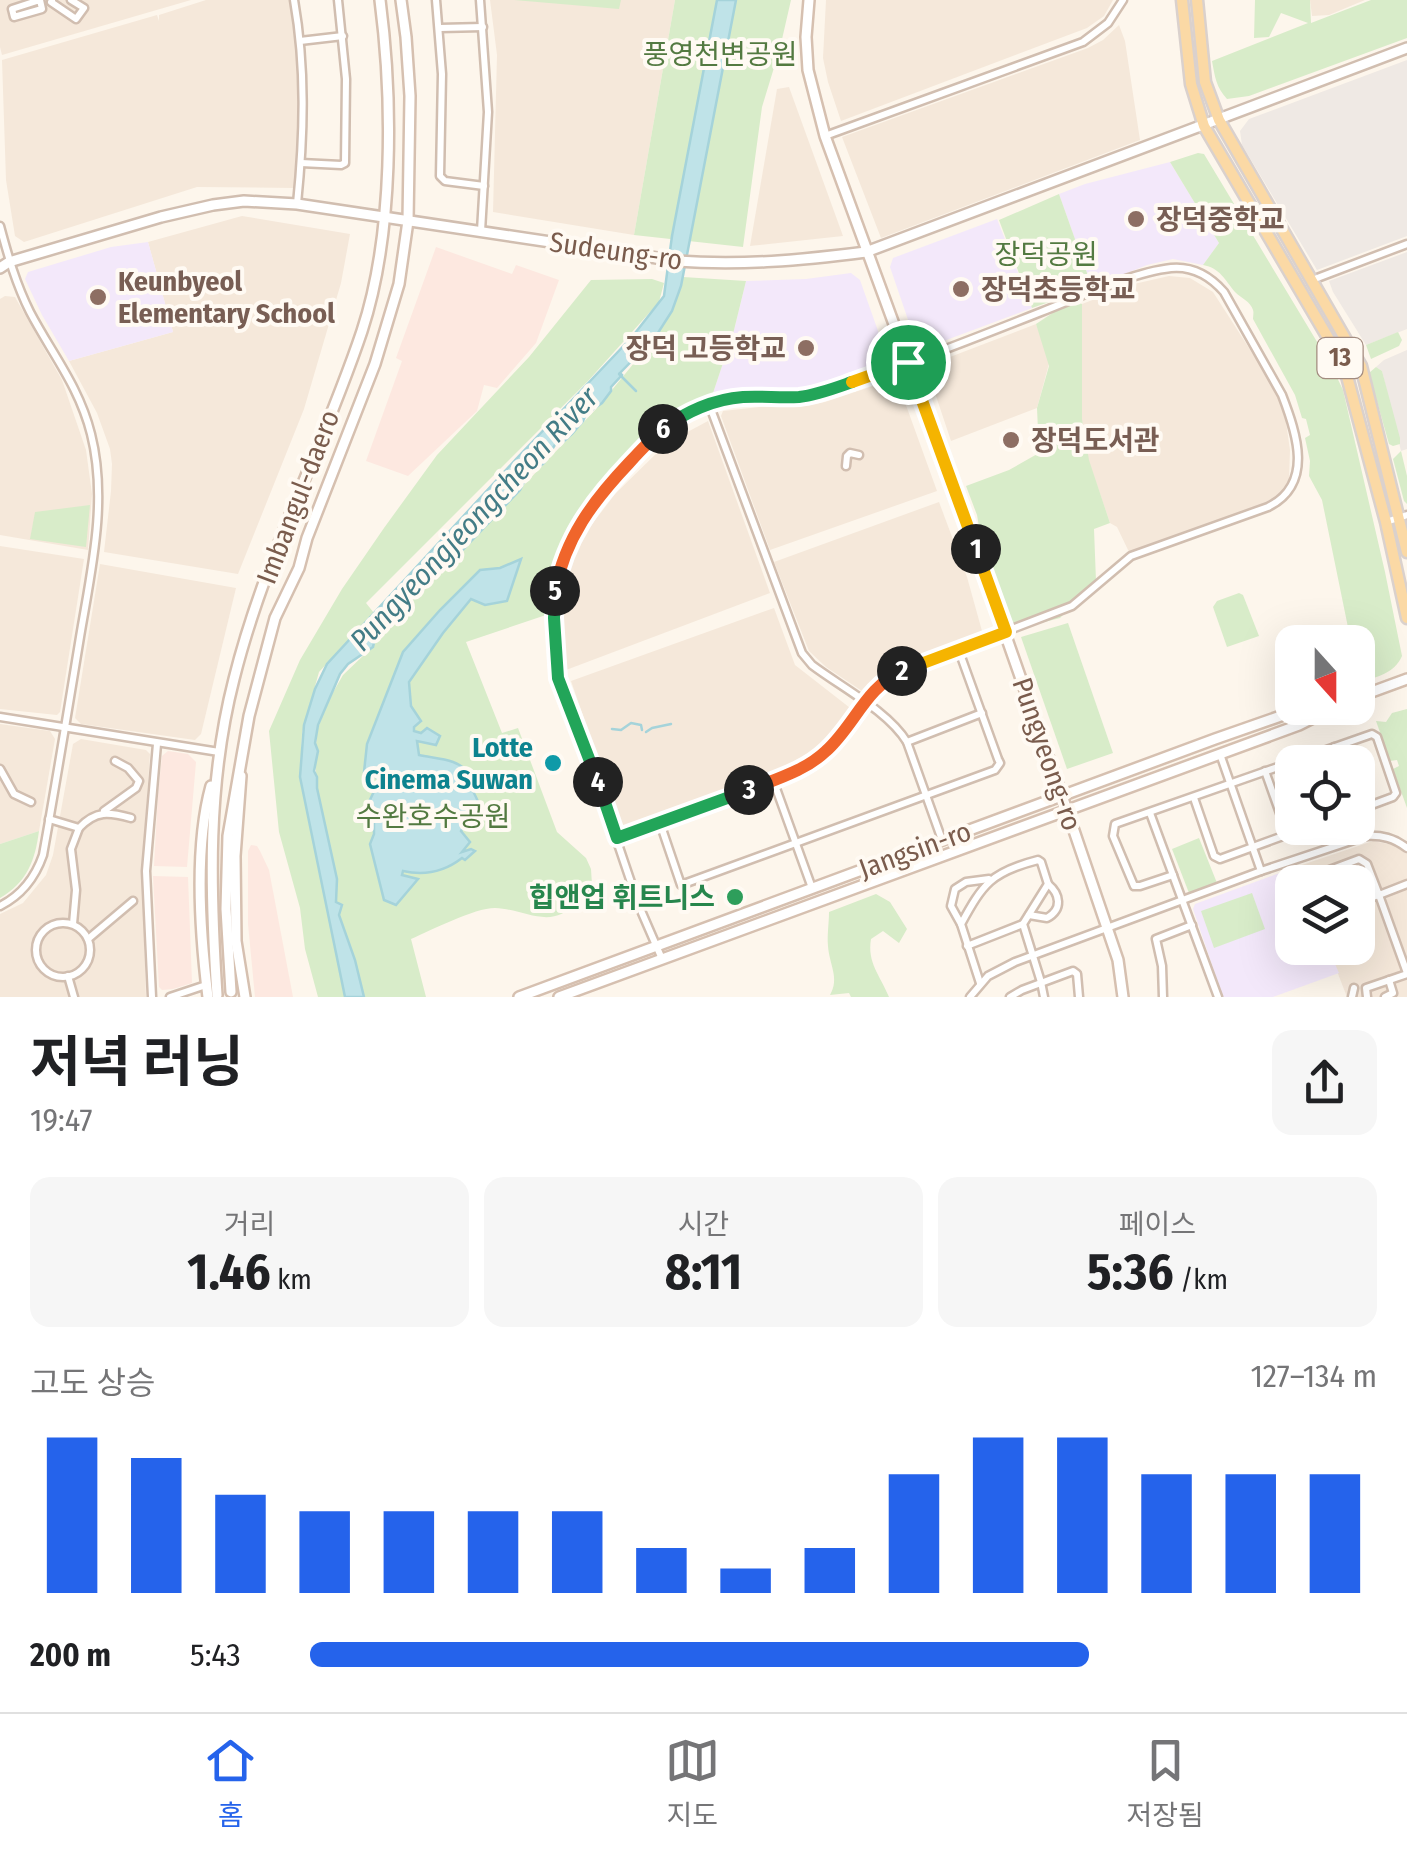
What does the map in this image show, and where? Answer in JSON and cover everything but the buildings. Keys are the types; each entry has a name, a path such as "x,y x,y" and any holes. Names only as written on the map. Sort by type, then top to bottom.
{"main road":[{"name":"Imbangul-daero","path":"213,996 216,768 234,678 255,608 362,329 375,278 383,217 389,95 380,0"},
{"name":"Imbangul-daero","path":"232,992 226,909 228,836 239,764 275,618 299,568 306,538 375,364 399,284 408,221 410,96 401,0"},
{"name":"Pungyeong-ro","path":"809,0 808,70 825,136 1006,632 1118,960 1122,997"},
{"name":"13","path":"1182,0 1191,84 1204,126 1344,365 1407,618"},
{"name":"13","path":"1197,0 1205,82 1219,120 1360,366 1403,516 1407,552"},
{"name":"Sudeung-ro","path":"5,265 161,217 244,202 297,204 716,264 781,262 866,252 1407,48"},
{"path":"1375,690 1407,679"},
{"name":"Jangsin-ro","path":"519,997 1275,718"},
{"name":"Jangsin-ro","path":"559,997 1299,725"},
{"path":"239,764 242,789 236,856 236,941 245,997"},
{"path":"213,996 206,984 202,853 205,809 216,768"}],"street":[{"path":"52,0 76,19 84,8 71,0"},
{"path":"294,0 304,100 297,204"},
{"path":"302,162 344,163 346,79 338,0"},
{"path":"436,0 442,74 440,176 445,181 484,186"},
{"path":"480,0 488,103 481,231"},
{"path":"825,136 1083,42 1108,23 1123,0"},
{"path":"439,28 483,27"},
{"path":"300,41 343,36"},
{"path":"0,226 5,265 80,398 92,436 99,494 43,856 24,890 0,906"},
{"path":"1312,280 1407,244"},
{"path":"617,838 800,770 826,752 874,689 897,673 1072,606 1131,556 1283,498 1298,474 1299,459 1288,410 1220,287 1200,272 1160,270 822,392 709,404 656,435 604,490 575,531 556,587 553,607 558,678 638,906 662,959"},
{"path":"709,404 802,653 812,665 897,728 907,742 942,840"},
{"path":"846,466 850,454 859,455"},
{"path":"1386,522 1403,516"},
{"path":"660,823 681,885 995,770 1000,763 959,651"},
{"path":"907,742 982,714"},
{"path":"0,717 218,752"},
{"path":"1339,745 1375,734 1396,793 1375,804"},
{"path":"152,997 146,871 157,744"},
{"path":"1220,754 1261,871"},
{"path":"73,924 76,890 71,849 79,828 136,788 138,781 128,768 115,761"},
{"path":"1173,874 1134,886 1114,836 1116,824 1275,768"},
{"path":"0,769 14,794 31,802"},
{"path":"1264,771 1275,801"},
{"path":"773,780 812,888"},
{"path":"1194,798 1214,856 1220,858 1275,838"},
{"path":"104,812 131,818"},
{"path":"1150,813 1218,997"},
{"path":"50,819 79,828"},
{"path":"1375,836 1395,840 1407,848"},
{"path":"970,997 980,983 999,970 1033,955 1339,845"},
{"path":"1344,865 1360,859 1366,865"},
{"path":"980,983 951,906 955,890 966,882 990,879 1038,860 1058,903 1047,918 1029,915"},
{"path":"960,924 990,879"},
{"path":"967,946 1023,924 1048,884"},
{"path":"1375,896 1407,884"},
{"path":"1367,997 1366,988 1407,973 1375,886"},
{"path":"88,939 133,901"},
{"path":"62,922 73,924 88,939 86,964 78,972 52,975 38,960 36,945 47,927 62,922"},
{"path":"1023,924 1044,997"},
{"path":"1163,997 1156,939 1192,925"},
{"path":"1010,997 1072,971 1077,974 1079,997"},
{"path":"68,976 74,997"},
{"path":"1385,997 1393,993 1388,980"},
{"path":"170,997 206,984"}],"shaded area":[{"path":"0,0 191,0 2,55"},
{"path":"206,0 289,0 298,56 300,106 294,188 197,187 24,242 15,236 6,180 2,60 157,15 159,21 159,15"},
{"path":"490,0 675,0 634,235 493,212 497,55"},
{"path":"826,0 1113,0 1104,16 1087,28 841,121 823,58"},
{"path":"1310,0 1365,0 1329,15 1312,16"},
{"path":"1119,25 1125,41 1140,140 881,238 842,137 1088,48"},
{"path":"1407,60 1407,236 1317,270 1242,145 1240,131 1249,119"},
{"path":"789,87 843,236 750,246 777,89"},
{"name":"장덕중학교","path":"1170,162 1219,243 1203,265 1173,259 1092,287 1059,194"},
{"path":"242,216 350,234 341,283 304,409 238,574 104,552 111,491 110,449 97,413 69,361 173,332 148,242"},
{"name":"장덕초등학교","path":"997,219 1032,308 925,348 917,346 890,267 893,258"},
{"name":"Keunbyeol Elementary School","path":"148,242 173,332 69,361 25,279 28,272 111,247"},
{"path":"436,247 512,274 516,265 559,280 536,343 497,388 484,385 477,411 408,476 366,461 402,361 396,358"},
{"path":"1407,252 1407,329 1366,345 1329,281"},
{"name":"장덕 고등학교","path":"851,273 860,280 889,362 816,386 711,399 746,281"},
{"path":"1169,276 1190,278 1213,292 1283,401 1290,450 1289,480 1280,495 1260,505 1129,552 1117,527 1110,523 1084,447 1082,304 1134,284"},
{"path":"15,297 62,380 86,450 92,494 88,550 0,535 0,299"},
{"path":"1036,324 1050,360 1037,408 951,441 929,365"},
{"path":"1407,350 1407,449 1401,451 1382,371 1376,367"},
{"path":"891,380 898,383 937,491 770,550 721,416 723,411 805,406"},
{"path":"708,421 770,593 566,670 562,597 583,536 615,494 667,443"},
{"path":"939,502 982,631 893,667 862,691 809,651 774,562"},
{"path":"0,546 84,559 57,715 0,709"},
{"path":"100,564 236,588 201,734 195,740 81,724 75,718"},
{"path":"774,608 795,665 854,711 837,734 804,762 622,828 571,681"},
{"path":"0,724 50,731 55,739 39,831 0,844"},
{"path":"81,739 146,750 150,754 142,871 146,997 0,997 0,914 23,903 46,875 73,744"},
{"path":"168,751 188,754 196,762 187,867 154,866 162,756"},
{"path":"1375,841 1393,845 1407,854 1407,997 1347,997 1335,965 1375,965 1375,865 1302,865 1361,845 1375,845"},
{"path":"251,845 257,846 269,870 293,997 255,997 248,924"},
{"path":"1275,875 1275,965 1335,965 1339,973 1273,997 1223,997 1193,909 1195,904"},
{"path":"153,876 188,877 192,983 173,989 159,987"}],"green space":[{"path":"514,0 621,0 619,9"},
{"name":"풍영천변공원","path":"675,0 791,0 762,107 743,247 634,235"},
{"path":"1255,0 1310,0 1311,23 1371,0 1407,0 1407,38 1249,96 1227,99 1218,86 1212,61 1308,23 1281,13 1269,37 1254,38"},
{"path":"1204,154 1343,390 1402,656 1390,671 1379,676 1375,677 1375,625 1348,625 1322,500 1309,476 1305,438 1310,435 1306,419 1302,418 1295,395 1253,319 1252,307 1218,272 1203,265 1219,243 1170,162"},
{"name":"장덕공원","path":"1059,194 1092,287 1032,308 999,220"},
{"name":"수완호수공원","path":"683,277 746,281 711,399 657,430 567,528 546,615 466,642 502,733 518,728 557,832 586,858 592,885 587,903 584,908 577,901 568,910 548,917 486,909 411,939 426,997 318,997 279,832 269,731 300,660 342,589 437,455 529,357 591,280 652,279 664,283 659,302 588,381 366,603 374,613 319,672 302,733 300,777 324,894 336,897 337,879 317,788 315,759 317,731 328,701 343,675 366,653 381,622 503,507 598,407 652,341"},
{"name":"장덕공원","path":"1072,300 1082,304 1082,419 1089,460 1110,523 1094,529 1096,581 1060,618 1005,632 987,573 977,515 966,486 1009,470 1039,453 1037,408 1049,366 1036,324"},
{"path":"1398,332 1402,340 1399,346 1371,359 1366,345"},
{"path":"1376,367 1382,371 1400,438 1400,444 1393,446 1389,444 1369,373"},
{"path":"1401,451 1407,476 1407,504 1393,459"},
{"path":"90,505 86,547 30,539 35,512"},
{"path":"1239,593 1259,636 1227,647 1213,607 1217,601"},
{"path":"1068,623 1113,753 1067,769 1021,637"},
{"path":"1407,709 1407,808 1393,769 1399,766 1397,760 1390,761 1376,721 1386,722 1392,713"},
{"path":"39,831 28,870 0,898 0,844"},
{"path":"1199,838 1217,883 1189,893 1172,849"},
{"path":"1252,893 1265,929 1214,948 1201,911"},
{"path":"876,894 890,902 907,929 899,943 883,931 871,939 873,962 889,997 830,995 834,977 828,946 829,912"}],"water":[{"name":"Pungyeongjeongcheon River","path":"717,0 736,0 681,286 672,311 656,336 620,373 602,403 586,414 562,443 556,443 544,463 527,476 520,490 456,557 445,561 378,625 373,647 340,674 318,725 314,771 337,879 336,902 342,905 339,915 364,997 345,997 300,777 304,725 315,689 327,664 632,337 664,296"},
{"name":"수완호수공원","path":"521,559 507,601 485,605 471,599 409,682 411,706 421,721 414,731 421,733 427,728 440,736 436,745 417,741 419,755 447,760 465,769 480,815 478,821 458,810 456,813 467,819 461,831 470,842 462,852 475,851 465,860 434,872 403,871 402,875 418,879 396,905 384,900 370,844 374,823 367,806 380,779 364,772 367,744 403,652 480,570 500,568"}],"waterway":[{"path":"619,374 636,391"},
{"path":"612,729 621,730 631,723 641,725 642,730"},
{"path":"646,732 671,724"}],"place":[{"name":"장덕중학교","path":"1136,219"},
{"name":"장덕초등학교","path":"961,289"},
{"name":"Keunbyeol Elementary School","path":"98,297"},
{"name":"장덕 고등학교","path":"806,348"},
{"name":"장덕도서관","path":"1011,440"},
{"name":"Lotte Cinema Suwan","path":"553,763"},
{"name":"힙앤업 휘트니스","path":"735,897"}],"route":[{"path":"908,362 1006,632 888,679 874,689 836,742 800,770 617,838 555,663 556,587 568,548 583,518 593,502 656,435 686,414 738,398 822,392 908,362"}]}
